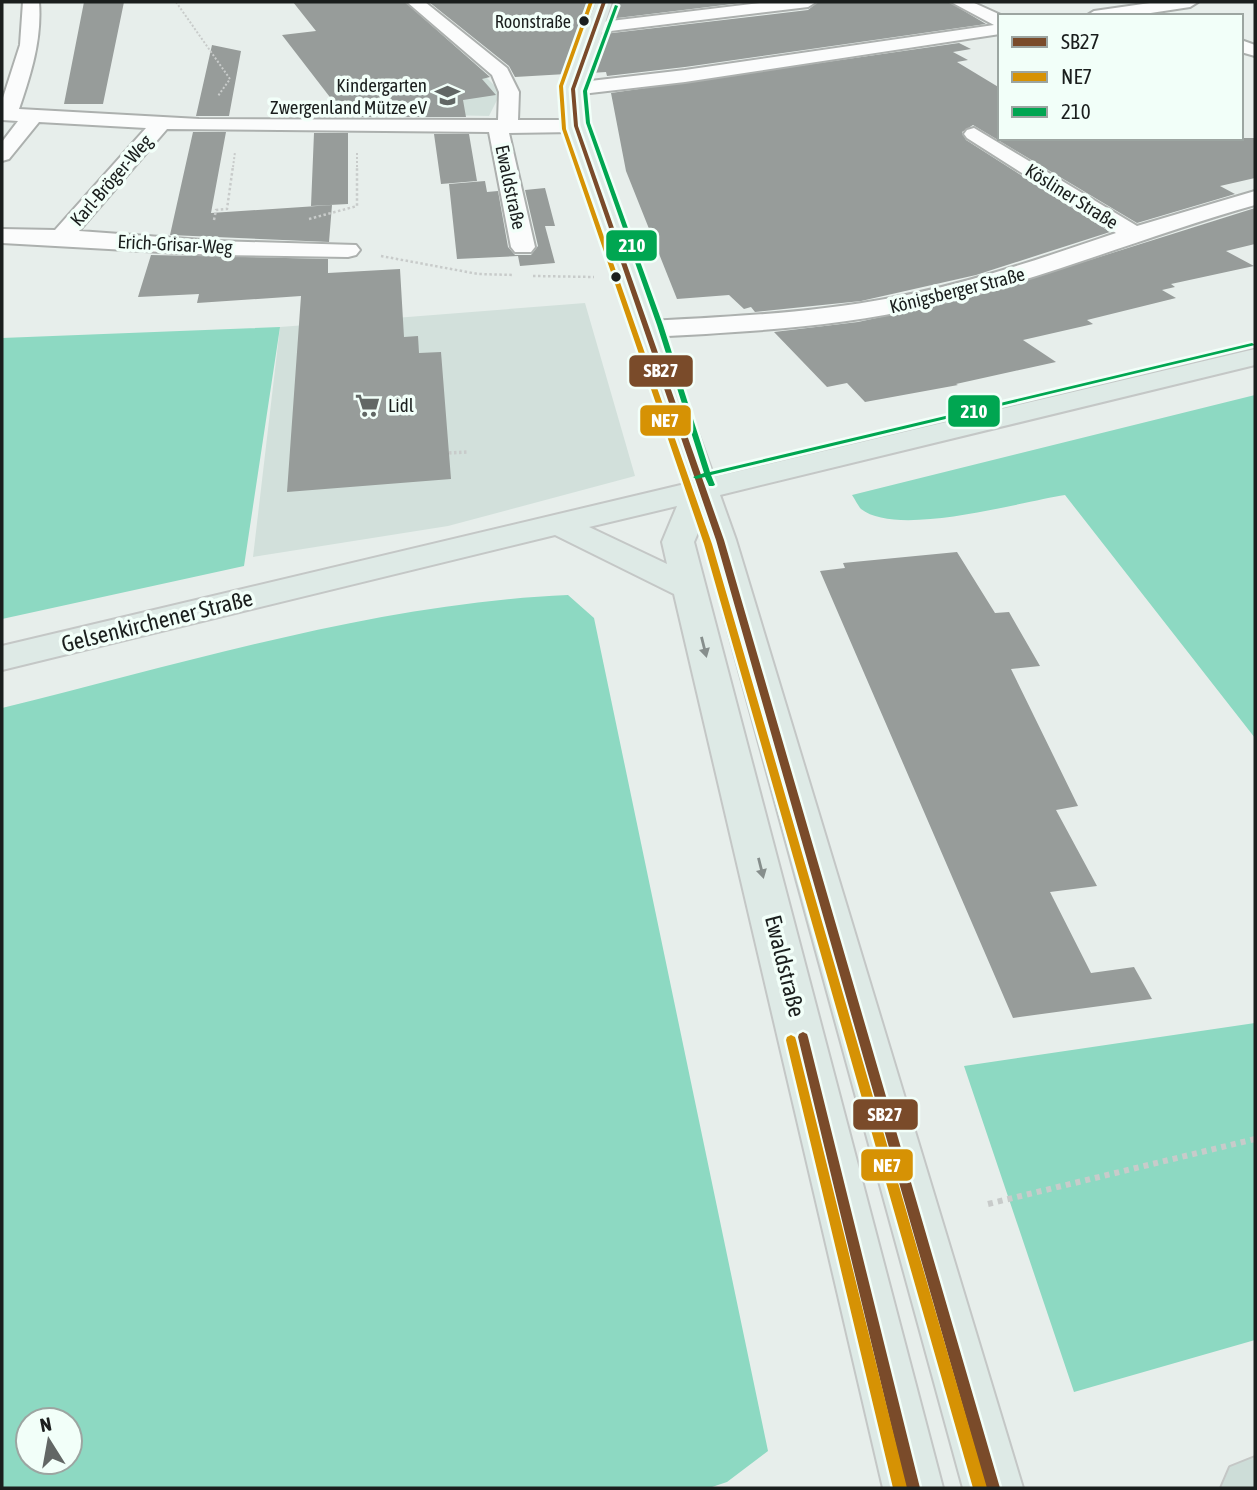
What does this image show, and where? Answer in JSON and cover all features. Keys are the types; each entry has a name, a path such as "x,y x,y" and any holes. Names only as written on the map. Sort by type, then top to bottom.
{"main road":[{"path":"604,2 573,89 576,126 648,329 699,489 720,540 993,1488"},
{"name":"Gelsenkirchener Straße","path":"2,658 1255,357"},
{"name":"Ewaldstraße","path":"699,489 678,542 913,1488"},
{"path":"557,524 689,588"}],"street":[{"path":"31,2 33,16 25,62 4,114 238,126 576,126"},
{"name":"Ewaldstraße","path":"415,2 500,72 509,92 503,127 523,247"},
{"path":"594,28 807,2"},
{"path":"959,2 998,20"},
{"path":"1104,14 1147,5 1190,2"},
{"path":"1147,5 1169,14"},
{"path":"573,89 674,78 998,29"},
{"path":"2,155 33,116"},
{"name":"Karl-Bröger-Weg","path":"61,237 161,124"},
{"name":"Kösliner Straße","path":"974,134 1133,234"},
{"name":"Königsberger Straße","path":"648,329 776,322 886,308 1046,267 1133,234 1255,198"},
{"name":"Erich-Grisar-Weg","path":"2,236 61,237 215,248 348,250"}],"path":[{"path":"176,2 230,79 199,125"},
{"path":"213,228 216,210 227,209 238,126"},
{"path":"302,222 357,206 357,127"},
{"path":"348,250 478,274 519,275"},
{"path":"532,276 627,275"},
{"path":"449,453 467,452"},
{"path":"988,1204 1255,1139"}],"shaded area":[{"name":"Kindergarten Zwergenland Mütze eV","path":"486,77 496,87 499,96 489,116 399,114"},
{"path":"585,303 635,476 448,526 253,557 280,327"}],"green space":[{"path":"280,327 244,566 2,619 2,338"},
{"path":"1255,395 1255,738 1065,495 960,516 902,520 879,517 861,509 852,495"},
{"path":"568,595 594,618 768,1451 727,1482 709,1488 2,1488 2,708 283,638 425,610 497,600"},
{"path":"1255,1023 1255,1340 1074,1392 964,1066"}],"building":[{"path":"84,2 124,2 103,104 64,104"},
{"path":"293,2 405,2 490,77 482,79 496,95 463,100 466,117 314,117 315,105 336,105 282,35 316,31"},
{"path":"429,2 593,2 566,74 515,77 509,66"},
{"path":"614,2 749,2 609,19"},
{"path":"818,2 949,2 986,24 685,67 607,76 606,72 591,73 604,34 808,10"},
{"path":"959,43 971,49 953,52 968,60 957,62 998,87 998,140 973,125 962,132 966,140 1110,232 976,275 861,301 755,312 751,307 744,309 729,295 677,299 626,171 611,93"},
{"path":"212,45 241,51 229,116 196,116"},
{"path":"193,132 226,132 211,213 332,205 329,242 170,235"},
{"path":"314,133 348,133 348,204 311,206"},
{"path":"434,134 469,134 477,181 441,184"},
{"path":"1255,138 1255,178 1220,186 1235,194 1137,223 998,140"},
{"path":"485,181 487,192 498,191 508,247 515,255 531,255 538,246 525,190 545,188 555,226 545,226 555,263 520,266 518,256 457,259 449,184"},
{"path":"1255,208 1255,244 1226,251 1254,266 1171,284 1175,287 1162,290 1176,298 1087,320 1093,324 1023,340 1056,362 956,384 958,385 865,402 847,383 827,387 774,332 858,322 969,298"},
{"name":"Lidl","path":"151,255 328,259 328,273 400,269 404,337 418,336 419,353 441,352 451,479 287,492 301,296 197,303 199,294 138,297"},
{"path":"957,552 995,613 1009,612 1040,666 1011,669 1078,806 1056,810 1097,886 1050,892 1091,973 1134,967 1152,999 1013,1018 820,571 845,568 843,563"}],"transit line":[{"name":"NE7","path":"591,2 561,86 564,129 708,544 980,1488"},
{"name":"SB27","path":"604,2 573,89 576,126 720,540 993,1488"},
{"name":"210","path":"616,6 585,91 588,123 660,325 711,485"},
{"name":"210","path":"696,477 1252,345"},
{"name":"SB27","path":"803,1037 913,1488"},
{"name":"NE7","path":"791,1040 900,1488"}],"place":[{"name":"Roonstraße","path":"584,21"},
{"name":"Kindergarten Zwergenland Mütze eV","path":"447,96"},
{"name":"Lidl","path":"368,405"}]}
